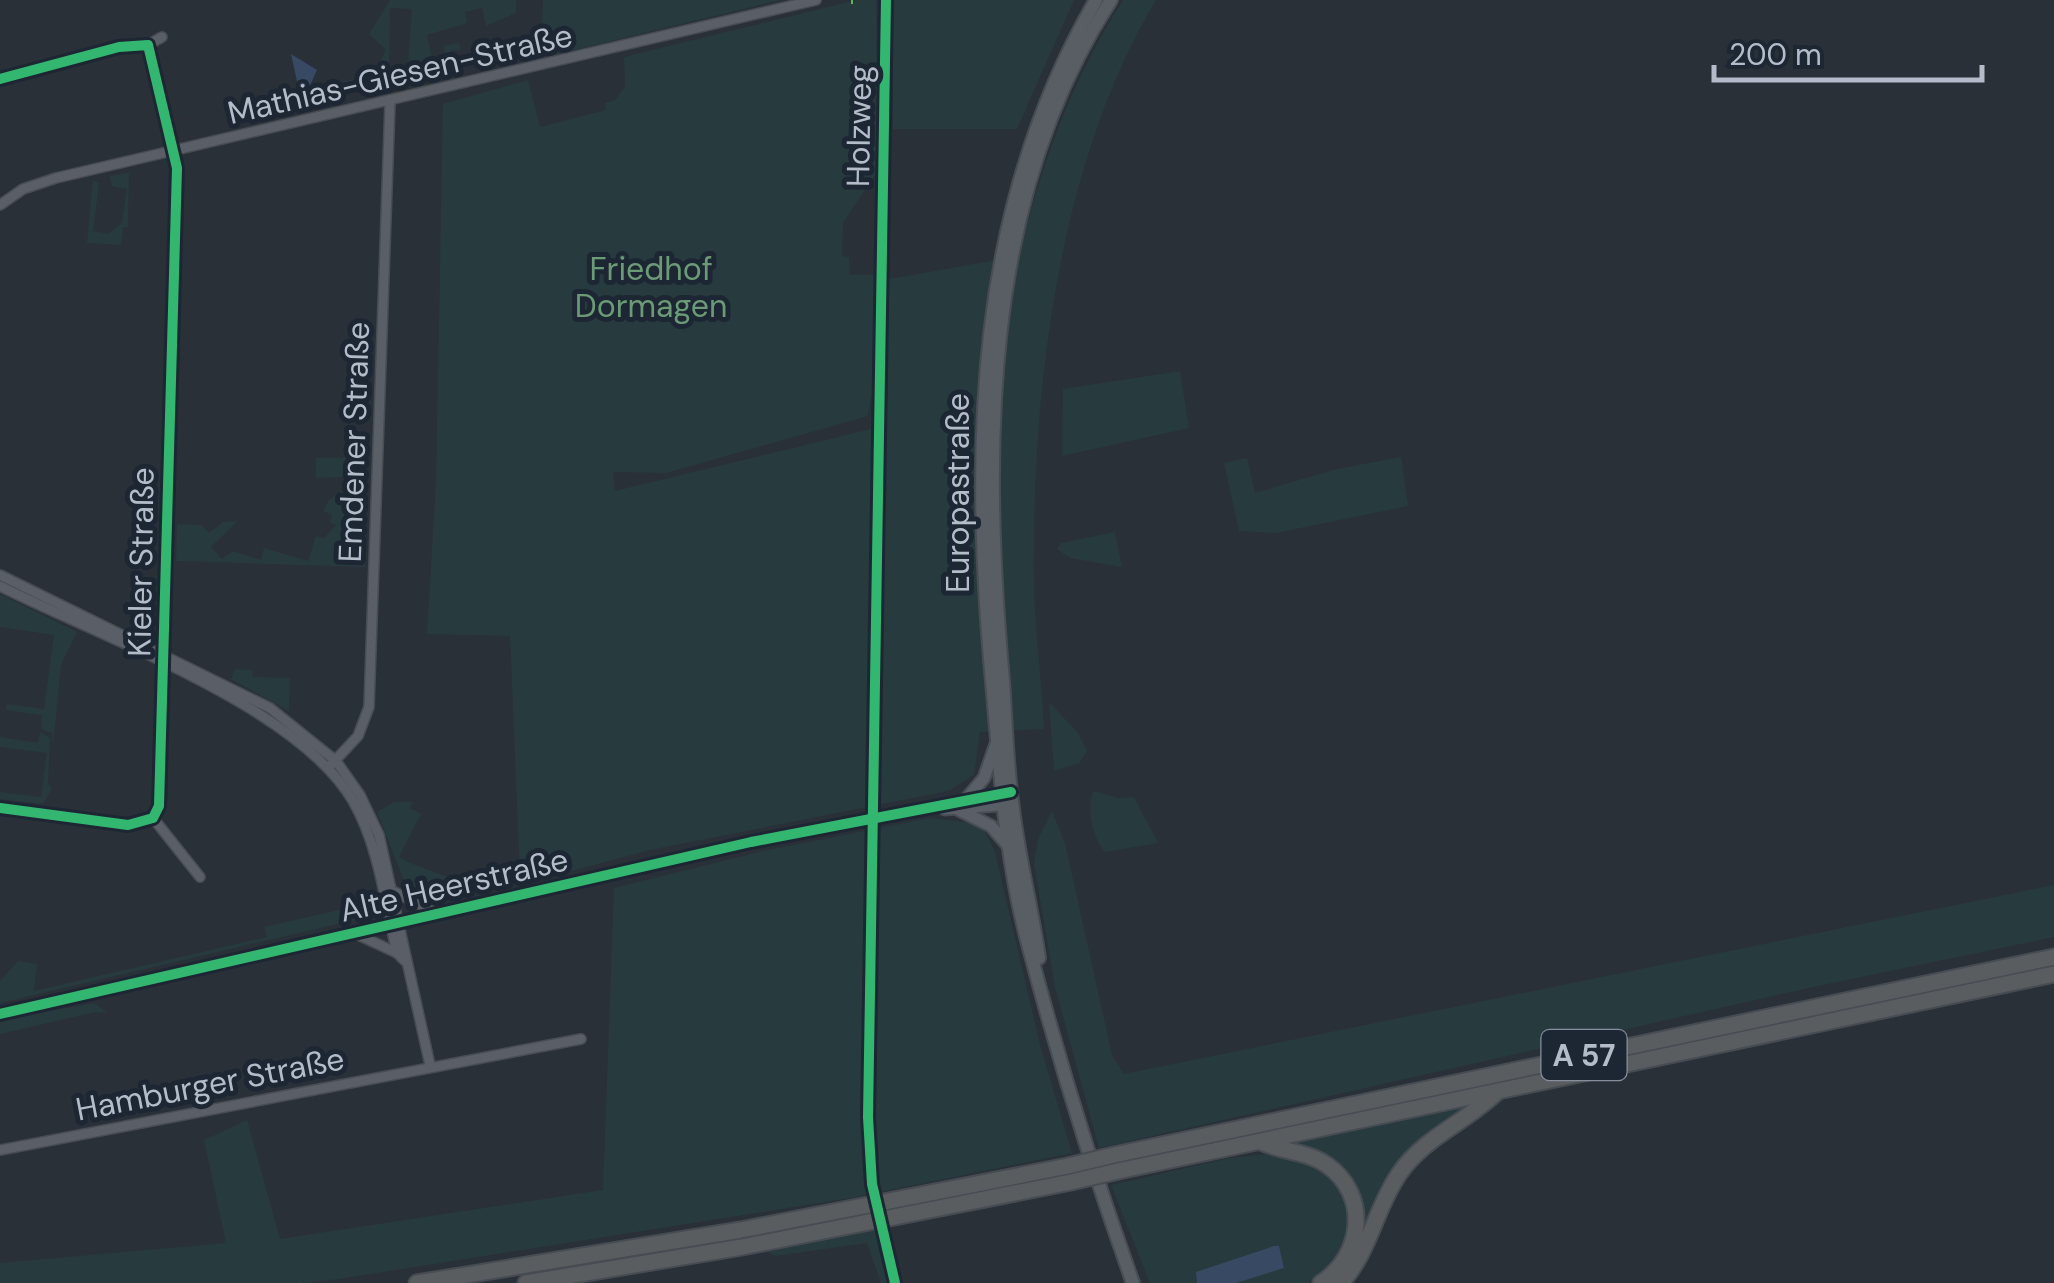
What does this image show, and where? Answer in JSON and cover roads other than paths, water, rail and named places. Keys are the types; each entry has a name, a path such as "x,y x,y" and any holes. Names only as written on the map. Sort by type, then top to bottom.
{"highway":[{"name":"A 57","path":"526,1283 860,1224 893,1210 2054,957"},
{"name":"A 57","path":"1116,1163 1261,1142 2054,974"},
{"path":"1341,1283 1362,1254 1386,1198 1410,1159 1498,1091"},
{"path":"1261,1142 1311,1156 1348,1187 1356,1218 1352,1247 1343,1263 1321,1283"},
{"name":"A 57","path":"417,1283 586,1258 851,1208 893,1210"}],"main road":[{"name":"Europastraße","path":"1045,999 997,741 982,572 980,488 994,289 1010,210 1037,125 1096,0"},
{"name":"Europastraße","path":"1111,0 1080,55 1043,143 1022,213 1004,306 994,419 993,554 1010,848 1028,944 1071,1096 1133,1283"}],"street":[{"name":"Mathias-Giesen-Straße","path":"0,205 38,184 816,0"},
{"name":"Holzweg","path":"881,253 886,0"},
{"path":"0,80 120,46 148,45 162,37"},
{"name":"Kieler Straße","path":"148,45 176,151 160,793 152,818"},
{"name":"Emdener Straße","path":"332,764 358,736 370,707 390,103"},
{"path":"0,575 164,660 280,726 332,764 373,821 394,890 401,957 430,1065"},
{"path":"0,586 164,660"},
{"path":"967,798 984,778 997,741"},
{"path":"332,764 364,823 396,922"},
{"name":"Alte Heerstraße","path":"921,810 967,798 1007,798"},
{"name":"Alte Heerstraße","path":"0,1014 434,912 852,822 1007,798"},
{"path":"0,808 128,825 152,818 200,877"},
{"path":"955,808 984,821 1010,848"},
{"name":"Alte Heerstraße","path":"394,890 408,902 434,912"},
{"name":"Alte Heerstraße","path":"354,933 401,957"},
{"name":"Hamburger Straße","path":"0,1150 581,1038"}],"water":[{"path":"291,54 317,70 308,90 361,78 364,89 302,104"},
{"path":"1279,1246 1284,1268 1236,1283 1197,1283 1196,1272"}],"park label":[{"name":"Friedhof Dormagen","path":"651,288"}]}
